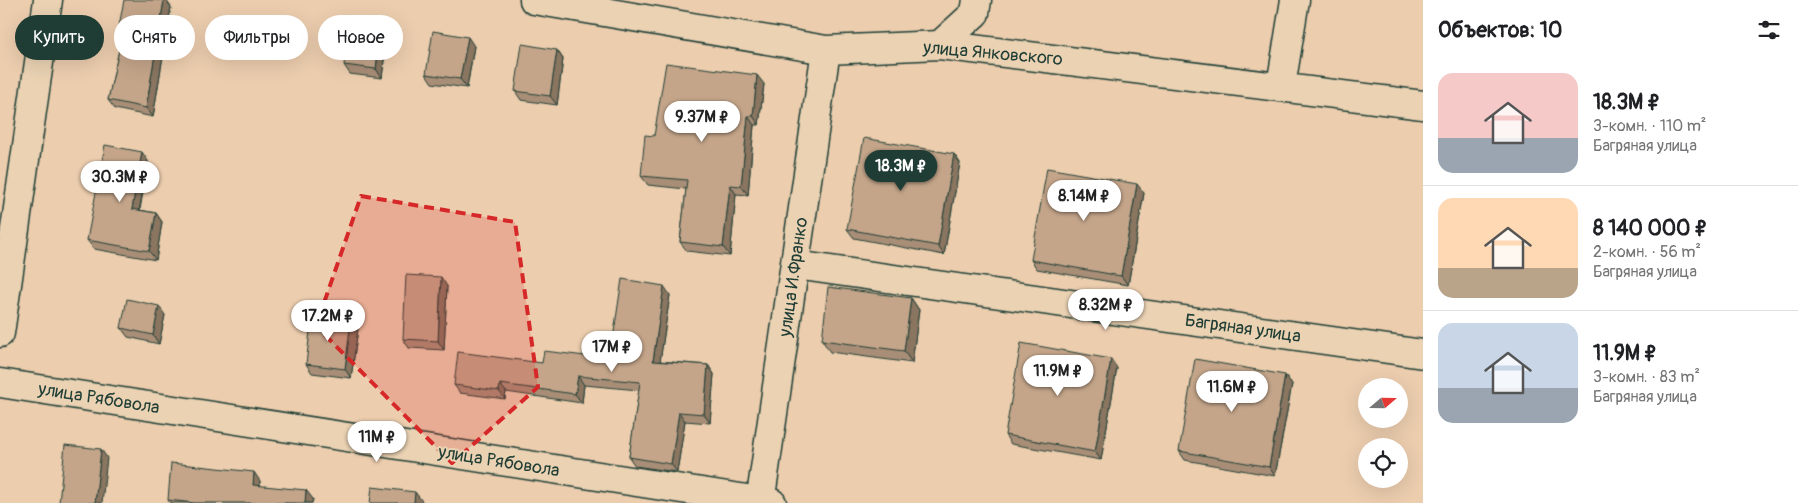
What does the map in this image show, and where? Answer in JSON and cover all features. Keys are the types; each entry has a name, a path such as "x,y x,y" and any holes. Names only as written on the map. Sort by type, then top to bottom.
{"street":[{"path":"0,333 48,0"},
{"name":"улица Янковского","path":"534,0 826,50 940,45 1423,105"},
{"path":"940,45 974,13 977,0"},
{"path":"1281,86 1295,0"},
{"name":"улица И.Франко","path":"764,503 795,265 826,50"},
{"name":"Багряная улица","path":"795,265 1423,354"},
{"name":"улица Рябовола","path":"0,383 764,503"}],"highlighted area":[{"path":"361,196 515,222 538,387 452,463 316,326"}],"building":[{"path":"124,0 164,0 162,15 121,15"},
{"path":"433,31 468,37 460,79 426,74"},
{"path":"522,44 557,50 550,96 515,91"},
{"path":"117,60 154,60 146,108 108,100"},
{"path":"345,60 377,60 376,69 344,65"},
{"path":"666,63 757,75 753,116 748,116 741,186 730,185 723,247 680,242 687,180 641,176 645,135 654,136"},
{"path":"864,138 954,154 938,246 847,229"},
{"path":"105,145 142,152 132,209 156,213 149,251 87,240"},
{"path":"1047,168 1137,184 1121,276 1031,260"},
{"path":"406,275 441,277 438,341 403,339"},
{"path":"622,279 664,286 653,361 708,365 704,414 679,412 671,464 629,457 640,382 578,376 575,394 500,384 499,391 454,385 458,352 542,363 544,351 610,359"},
{"path":"828,287 911,298 904,351 822,340"},
{"path":"127,299 159,306 153,335 121,328"},
{"path":"312,315 351,320 345,369 306,364"},
{"path":"1021,343 1111,359 1095,452 1005,435"},
{"path":"1195,359 1285,375 1269,467 1179,451"},
{"path":"65,445 101,449 95,503 59,503"},
{"path":"171,463 254,472 253,485 306,490 305,503 194,503 168,500"},
{"path":"372,487 415,492 414,503 370,503"}]}
